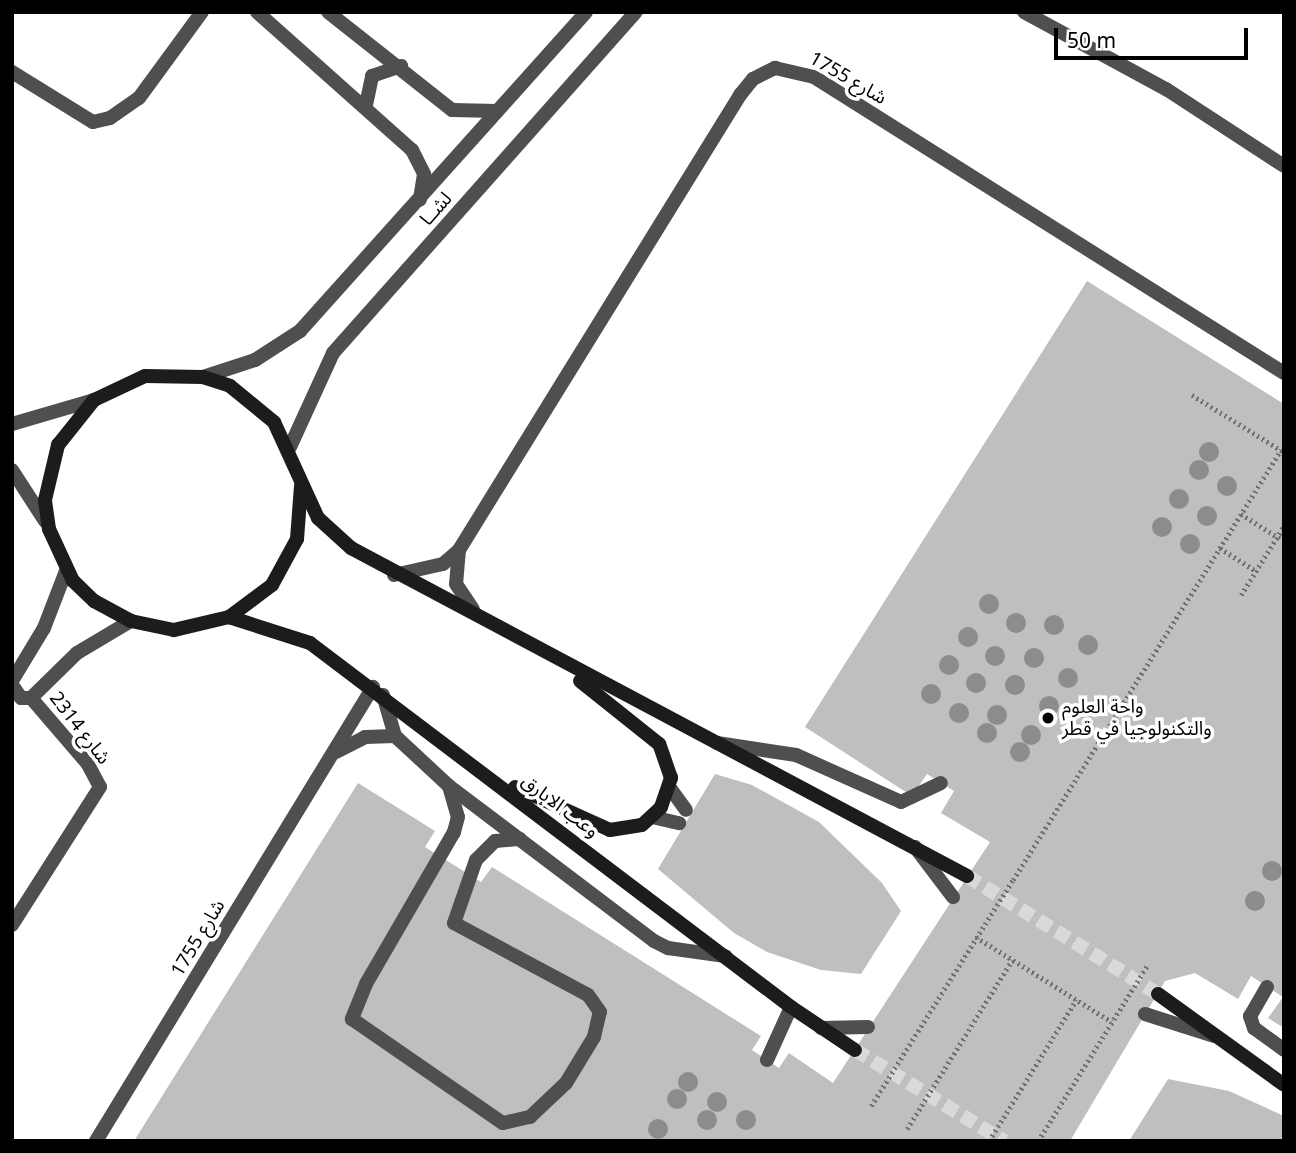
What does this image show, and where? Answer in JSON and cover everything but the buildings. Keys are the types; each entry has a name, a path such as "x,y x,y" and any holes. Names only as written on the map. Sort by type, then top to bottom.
{"street":[{"path":"12,72 93,122 110,118 139,98 202,12"},
{"path":"257,12 366,105 421,162 419,201"},
{"path":"328,12 401,66 452,110 497,111"},
{"name":"لشــا","path":"203,377 255,360 300,331 586,12"},
{"name":"لشــا","path":"290,447 334,353 636,12"},
{"path":"1024,12 1166,89 1284,166"},
{"path":"366,105 372,76 401,66"},
{"name":"شارع 1755","path":"394,575 443,564 459,550 740,95 753,79 775,68 814,77 1284,373"},
{"path":"12,424 94,400 145,376 203,377 254,402 290,447 301,486 330,533 394,575 473,609 547,656 650,734 666,754 670,788 682,816 652,817 628,830 593,827 479,769"},
{"path":"48,529 48,472 73,421 94,400"},
{"path":"12,470 38,503 66,571 93,601 131,621 174,630 229,617 252,603 287,563 299,526 301,486"},
{"name":"شارع 1755","path":"459,550 456,584 473,609"},
{"path":"66,571 44,628 12,683 21,698 31,698 77,653 131,621"},
{"name":"وعب الابارق","path":"229,617 310,643 378,691 791,1007 855,1050"},
{"path":"547,656 967,876"},
{"path":"378,691 395,736 449,786 654,941 668,948 725,956"},
{"name":"شارع 1755","path":"96,1141 332,755 378,691"},
{"name":"شارع 2314","path":"12,925 100,787 87,763 31,698"},
{"name":"شارع 1755","path":"332,755 365,737 395,736"},
{"path":"714,743 796,755 901,802 941,783"},
{"path":"449,786 458,817 454,832 366,984 352,1019 503,1123 530,1117 566,1083 594,1037 600,1012 588,995 454,923 477,860 495,841 520,839"},
{"path":"652,817 670,788"},
{"path":"915,847 953,897"},
{"path":"1267,987 1250,1016 1254,1028 1284,1050"},
{"path":"1158,994 1284,1085"},
{"path":"767,1060 791,1007"},
{"path":"1145,1014 1216,1036"},
{"path":"821,1028 868,1027"}],"path":[{"path":"870,1106 1282,451 1192,395"},
{"path":"1241,514 1284,541"},
{"path":"1241,595 1284,526"},
{"path":"1220,548 1256,571"},
{"path":"976,937 1112,1022"},
{"path":"907,1129 1012,960"},
{"path":"1038,1141 1148,964"},
{"path":"989,1141 1076,1000"}],"tunnel":[{"path":"967,876 1158,994"},
{"path":"855,1050 1004,1141"}],"place":[{"name":"واحة العلوم والتكنولوجيا في قطر","path":"1048,718"}]}
